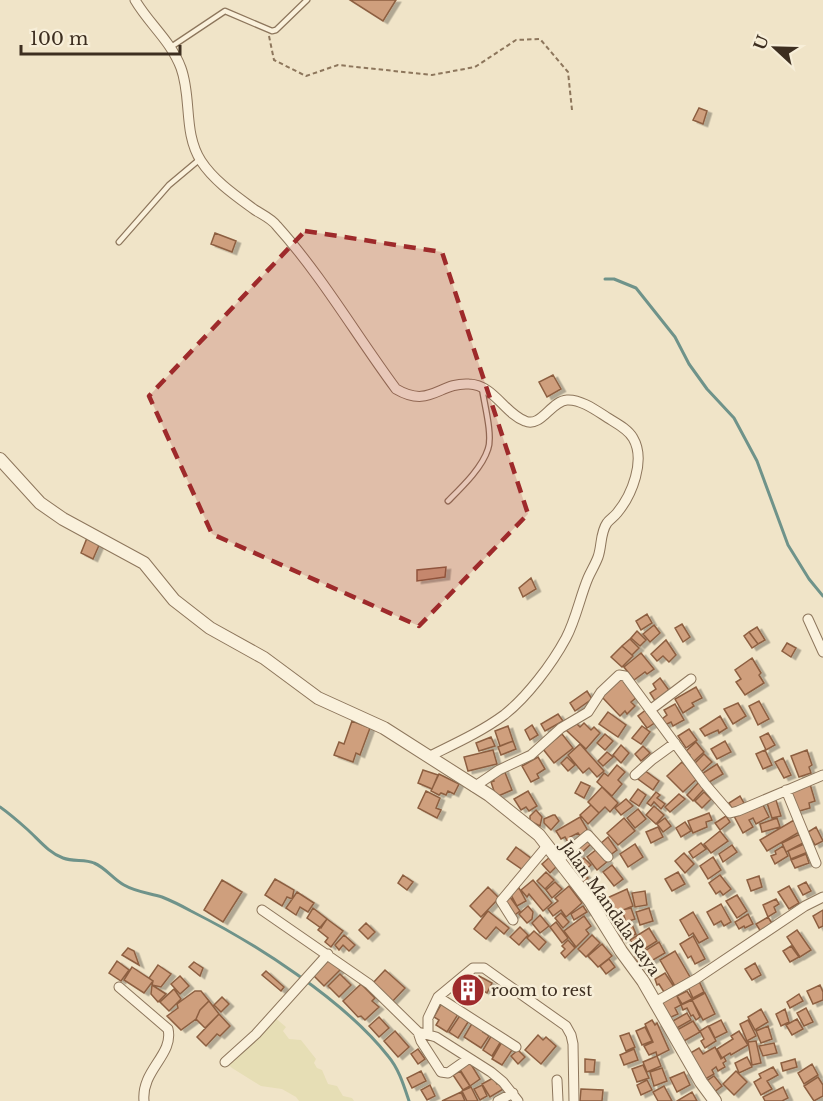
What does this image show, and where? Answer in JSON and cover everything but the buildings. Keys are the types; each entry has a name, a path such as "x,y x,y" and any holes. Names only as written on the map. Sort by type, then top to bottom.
{"street":[{"path":"135,0 171,47 180,66 185,80 192,138 200,159 211,174 236,196 275,223 337,303 396,389 416,397 430,396 454,384 469,384 492,394 525,421 537,421 558,402 576,401 620,425 632,437 639,454 637,472 626,499 617,514 607,522 602,533 598,556 567,636 556,655 520,701 503,716 428,757"},
{"name":"Jalan Mandala Raya","path":"0,459 40,503 63,519 144,563 153,576 189,614 226,639 281,669 318,698 384,728 450,769 489,795 539,835 590,900 621,951 643,981 701,1082 715,1101"},
{"path":"808,619 823,652"},
{"path":"474,787 499,770 531,755 561,728 588,712 601,692 619,675 625,676 705,784 730,813 823,776"},
{"path":"650,710 691,679"},
{"path":"635,775 675,743"},
{"path":"786,790 816,864"},
{"path":"558,860 588,835 608,857"},
{"path":"513,920 501,901 547,846"},
{"path":"655,1002 696,979 805,906 823,897"},
{"path":"262,910 369,984 418,1032 421,1041 441,1072 448,1073 468,1059"},
{"path":"225,1062 256,1034 328,954"},
{"path":"428,1034 428,1018 438,996 473,968 484,968 566,1026 573,1044 574,1101"},
{"path":"119,987 168,1029 169,1043 146,1081 143,1091 144,1101"},
{"path":"438,996 516,1047"},
{"path":"418,1032 428,1034 490,1072 516,1097"},
{"path":"557,1080 558,1101"},
{"path":"498,1101 516,1097"}],"lane":[{"path":"171,47 225,11 268,30 276,30 307,0"},
{"path":"119,242 169,185 200,159"},
{"path":"448,501 480,463 489,448 482,388"},
{"path":"485,409 492,394"}],"path":[{"path":"268,30 274,60 306,76 338,65 432,75 476,66 516,40 540,39 568,72 572,110"}],"highlighted area":[{"path":"305,231 442,252 528,514 419,626 212,534 149,396"}],"shaded area":[{"path":"273,1016 286,1027 283,1031 289,1039 301,1040 316,1059 314,1063 322,1070 328,1084 337,1086 343,1096 352,1098 354,1101 299,1101 282,1089 261,1086 227,1063"}],"waterway":[{"path":"605,279 614,279 636,288 675,337 689,364 707,389 734,418 757,461 788,545 809,579 823,596"},
{"path":"0,807 58,856 94,863 120,883 181,905 243,939 297,975 348,1014 370,1035 395,1066 409,1101"}],"place":[{"name":"room to rest","path":"468,990"}]}
